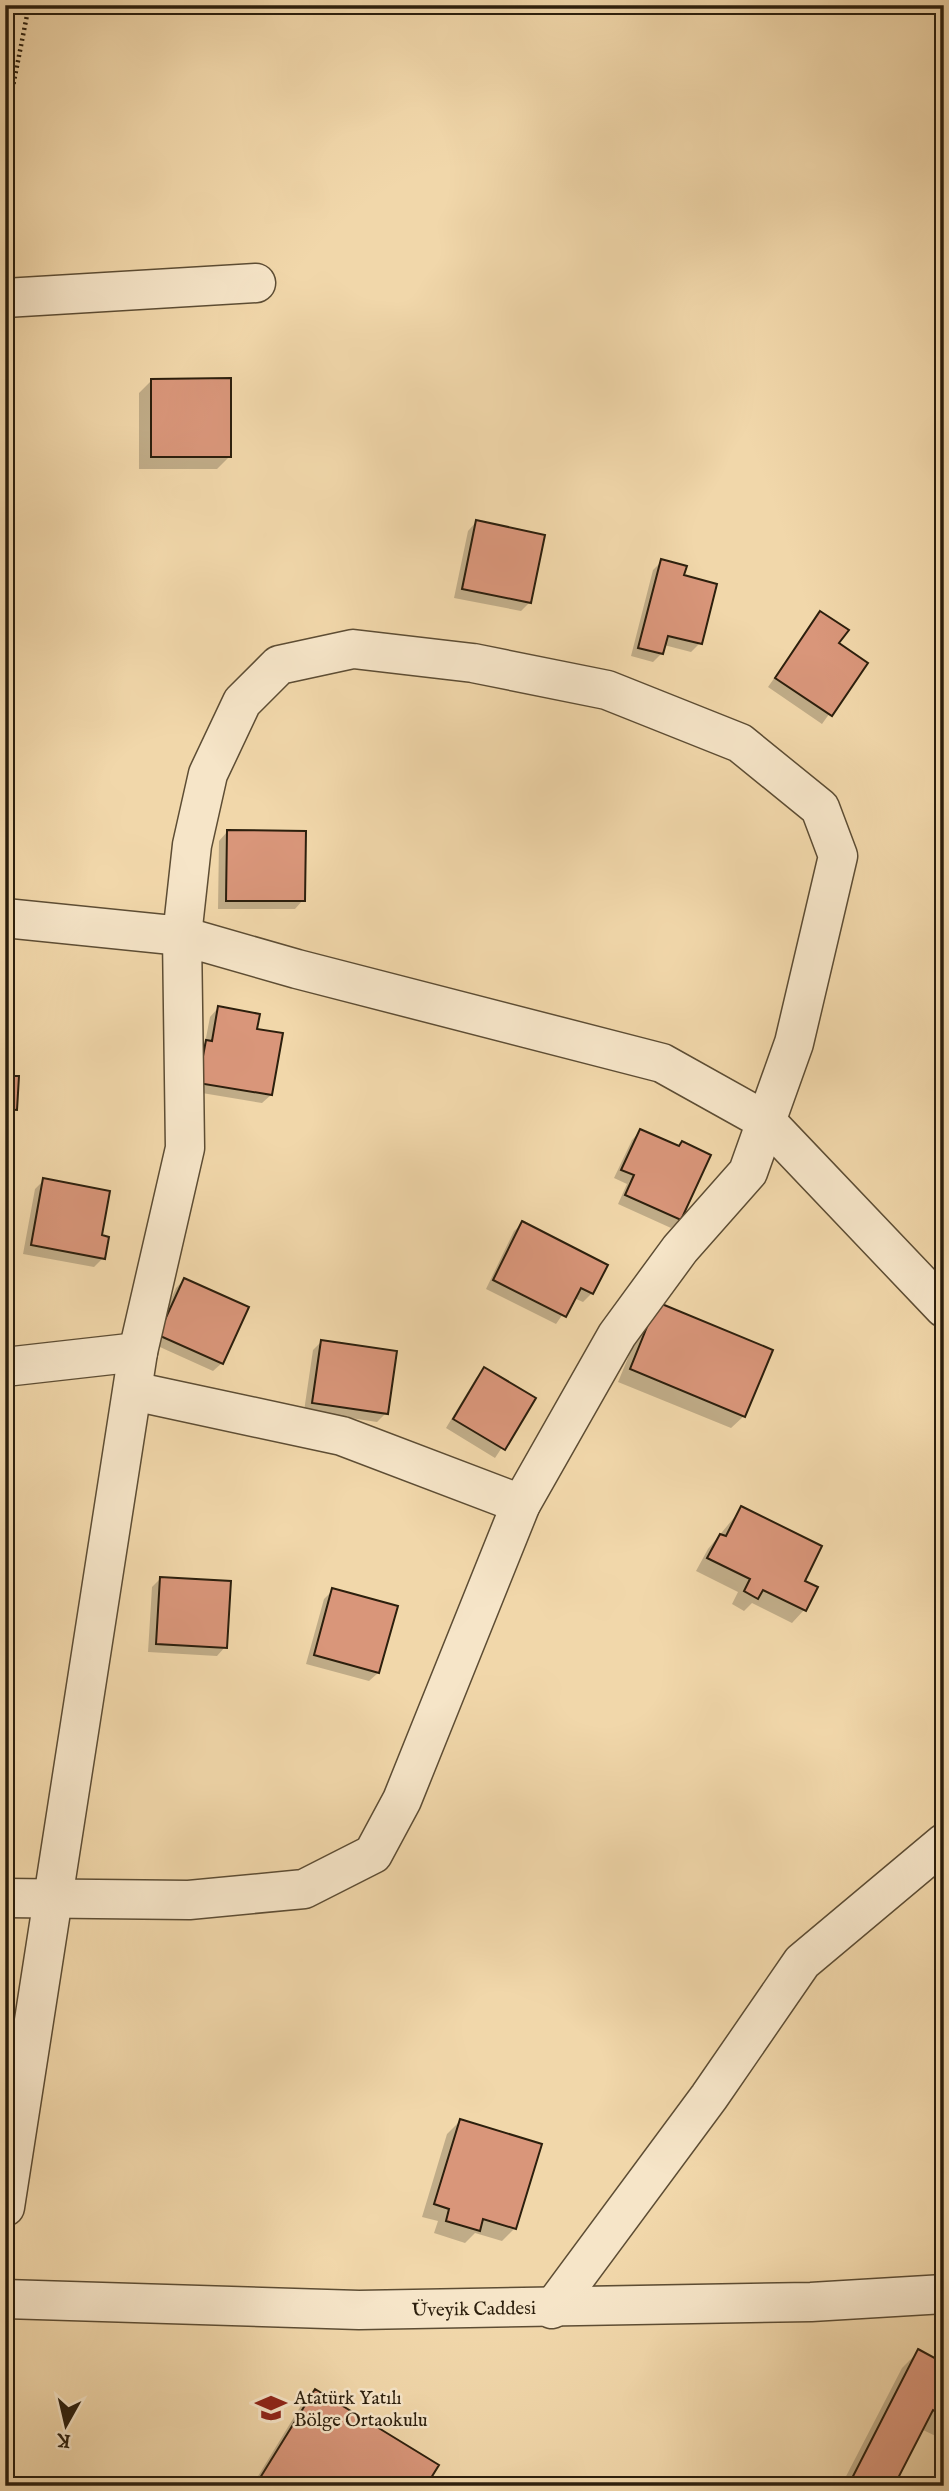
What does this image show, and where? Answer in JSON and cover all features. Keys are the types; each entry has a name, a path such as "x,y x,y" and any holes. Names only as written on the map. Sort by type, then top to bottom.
{"street":[{"path":"5,298 256,282"},
{"path":"5,1898 53,1897 189,1900 304,1889 373,1854 402,1800 521,1504 617,1335 680,1249 748,1172 793,1043 838,856 820,808 740,743 607,690 473,663 353,649 279,665 242,702 208,774 191,845 182,936 186,1148 138,1352 133,1391 53,1897 5,2207"},
{"path":"5,918 182,936 297,970 662,1063 766,1121 944,1308"},
{"path":"5,1367 138,1352"},
{"path":"133,1391 342,1436 521,1504"},
{"path":"552,2309 709,2097 802,1962 944,1843"},
{"name":"Üveyik Caddesi","path":"5,2299 359,2310 552,2309 811,2302 944,2294"}],"path":[{"path":"5,127 29,5"}],"building":[{"path":"231,378 231,457 151,457 151,379"},
{"path":"476,520 545,535 531,603 462,589"},
{"path":"661,559 687,566 684,575 717,584 702,644 668,636 663,654 638,648"},
{"path":"820,611 849,630 839,643 868,663 832,716 775,678"},
{"path":"227,830 306,831 305,901 226,901"},
{"path":"218,1006 260,1014 257,1029 283,1033 272,1095 198,1083 206,1040 212,1041"},
{"path":"5,1025 11,1026 8,1076 19,1076 17,1110 5,1109"},
{"path":"640,1129 679,1146 682,1141 711,1155 681,1220 625,1195 634,1175 621,1170"},
{"path":"43,1178 110,1191 102,1235 109,1237 105,1259 31,1245"},
{"path":"522,1221 608,1265 593,1294 581,1288 566,1317 493,1280"},
{"path":"184,1278 249,1307 223,1364 158,1335"},
{"path":"657,1302 773,1350 745,1417 630,1369"},
{"path":"321,1340 397,1351 388,1414 312,1403"},
{"path":"484,1367 536,1398 505,1450 453,1419"},
{"path":"741,1506 822,1546 805,1581 818,1587 806,1611 763,1590 758,1599 744,1591 750,1579 707,1558 720,1534 726,1536"},
{"path":"160,1577 231,1581 227,1648 156,1644"},
{"path":"332,1588 398,1606 379,1673 314,1655"},
{"path":"460,2119 542,2144 516,2229 483,2219 480,2231 446,2221 449,2209 434,2204"},
{"path":"918,2349 944,2363 944,2416 933,2410 897,2480 907,2486 848,2486"},
{"path":"315,2389 439,2465 426,2486 255,2486"}],"place":[{"name":"Atatürk Yatılı Bölge Ortaokulu","path":"271,2408"}]}
